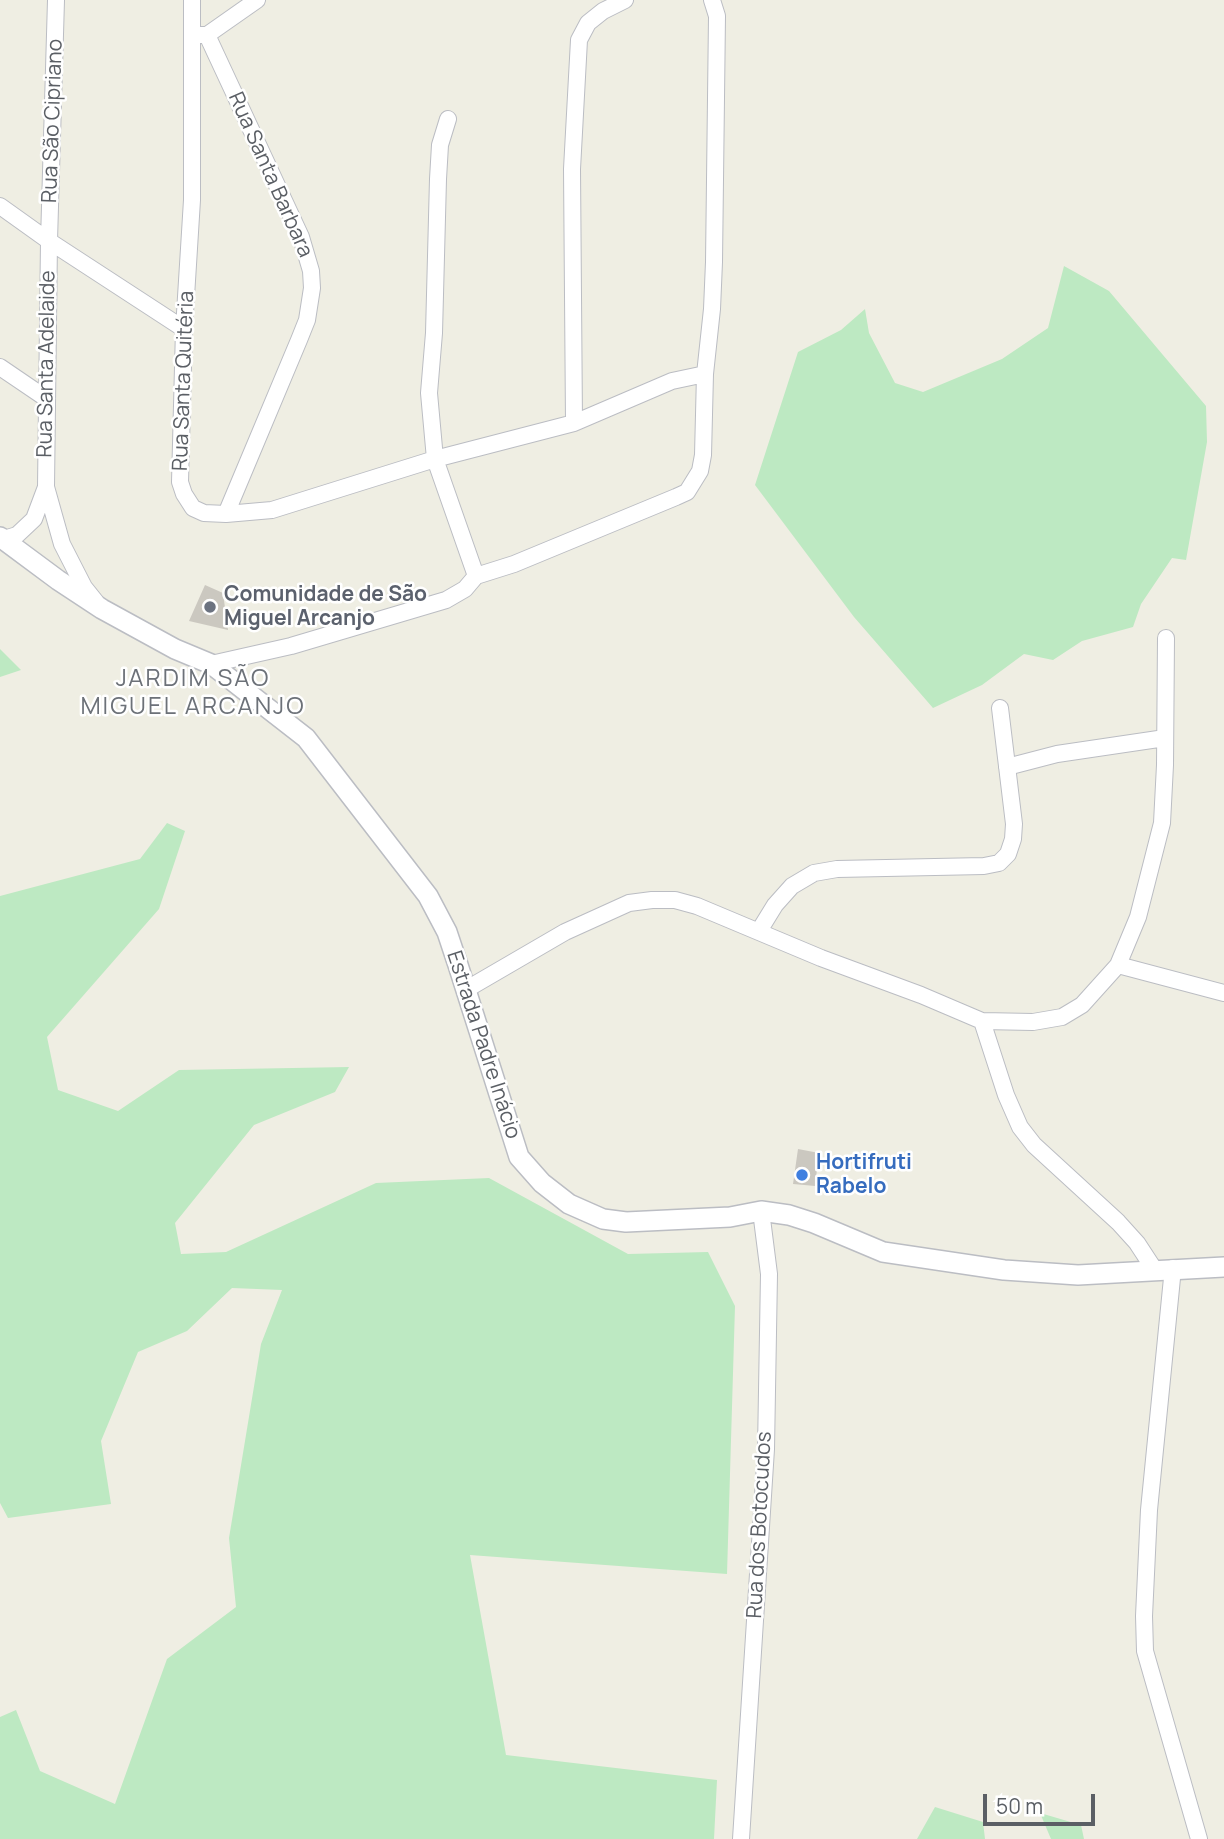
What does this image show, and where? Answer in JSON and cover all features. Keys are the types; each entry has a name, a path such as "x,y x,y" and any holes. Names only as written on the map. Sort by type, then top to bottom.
{"street":[{"name":"Rua São Cipriano","path":"49,242 56,0"},
{"name":"Rua Santa Quitéria","path":"192,0 200,35 184,329 180,482 184,494 194,508 204,513 226,514 272,510 435,459 574,423 672,382 705,374"},
{"path":"200,35 257,0"},
{"path":"574,423 572,169 579,40 588,23 603,11 625,0"},
{"path":"211,664 290,646 446,600 465,589 476,576 514,564 687,492 700,471 703,455 705,374 712,309 717,16 712,0"},
{"name":"Rua Santa Barbara","path":"200,35 301,237 311,271 312,288 307,320 226,514"},
{"path":"447,119 440,145 438,168 434,333 429,393 435,459 476,576"},
{"path":"0,206 49,242 184,329"},
{"name":"Rua Santa Adelaide","path":"49,242 46,487 62,544 85,587 102,609"},
{"path":"0,367 47,399"},
{"name":"Rua Santa Adelaide","path":"2,538 18,535 34,519 46,487"},
{"name":"Estrada Padre Inácio","path":"2,538 102,609 175,649 211,664 306,738 428,896 447,932 467,989 519,1157 542,1184 569,1204 603,1219 626,1222 730,1217 761,1210 814,1223 883,1252 1004,1270 1078,1275 1224,1267"},
{"path":"467,989 565,932 629,903 675,900 982,1021 1032,1022 1062,1017 1082,1005 1118,965 1138,917 1162,823 1166,638"},
{"path":"759,931 775,905 792,886 814,873 836,869 999,863 1008,854 1014,824 1000,708"},
{"path":"1007,767 1057,754 1165,738"},
{"path":"1118,965 1224,993"},
{"path":"982,1021 1006,1095 1020,1128 1034,1145 1118,1222 1164,1269 1149,1510 1145,1651 1199,1839"},
{"name":"Rua dos Botocudos","path":"741,1839 766,1449 769,1274 761,1210"}],"green space":[{"path":"1064,266 1109,291 1206,406 1207,442 1186,560 1172,558 1141,604 1133,627 1082,641 1053,660 1024,654 982,685 933,708 854,617 755,485 798,352 841,330 865,309 869,333 895,383 923,392 1002,359 1048,328"},
{"path":"0,649 21,670 0,677"},
{"path":"167,823 185,831 159,909 47,1037 58,1090 118,1111 179,1070 349,1067 335,1092 254,1125 175,1223 181,1254 226,1252 376,1183 489,1178 628,1254 708,1252 735,1306 727,1574 470,1555 506,1755 717,1780 714,1839 0,1839 0,1717 16,1710 40,1771 115,1804 167,1659 236,1607 229,1538 261,1344 282,1290 232,1288 187,1331 138,1352 101,1441 111,1504 8,1518 0,1503 0,896 140,859"},
{"path":"935,1807 983,1822 985,1839 917,1839"},
{"path":"1040,1813 1081,1825 1084,1839 1051,1839"}],"building":[{"name":"Comunidade de São Miguel Arcanjo","path":"205,585 223,593 228,630 189,621"},
{"path":"798,1149 819,1153 815,1186 793,1184"}],"place":[{"name":"Comunidade de São Miguel Arcanjo","path":"210,607"},
{"name":"Hortifruti Rabelo","path":"802,1175"}],"district":[{"name":"JARDIM SÃO MIGUEL ARCANJO","path":"193,693"}]}
